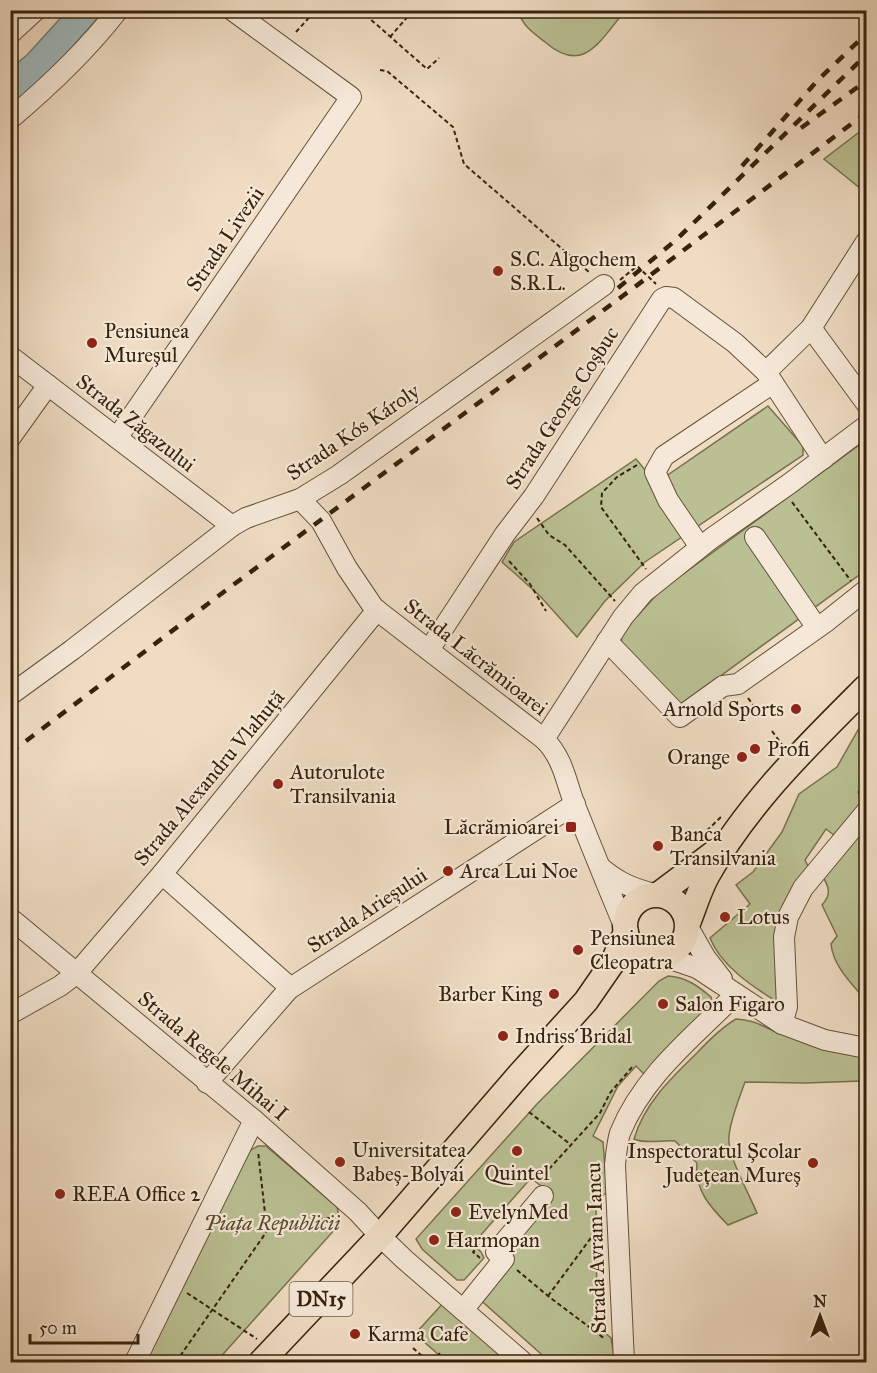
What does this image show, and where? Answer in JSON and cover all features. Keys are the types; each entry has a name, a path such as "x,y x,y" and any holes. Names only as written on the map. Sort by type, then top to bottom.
{"main road":[{"name":"DN15","path":"586,1001 626,972 660,956 669,955 681,946 705,878 729,840 793,759 867,687"},
{"name":"DN15","path":"260,1351 380,1236 586,1001 613,962 625,930 625,919 633,905 639,899 657,894 729,840"},
{"path":"657,894 675,901 686,915 688,925"},
{"path":"625,930 630,944 640,953 660,956"}],"street":[{"path":"10,34 36,10"},
{"path":"10,119 32,101 77,56 118,10"},
{"name":"Strada Livezii","path":"117,438 351,97 232,10"},
{"path":"700,547 668,500 655,472 664,456 769,377 811,328 867,242"},
{"name":"Strada Kós Károly","path":"10,695 232,526 246,518 300,499 339,475 604,285"},
{"name":"Strada George Coșbuc","path":"429,650 501,540 534,496 662,299 666,297 674,298 735,343 769,377 823,459"},
{"path":"811,328 867,402"},
{"name":"Strada Zăgazului","path":"10,356 232,526"},
{"path":"10,438 48,386"},
{"path":"544,739 623,617 643,593 700,547 867,426"},
{"name":"Strada Lăcrămioarei","path":"300,499 321,521 347,568 377,610 554,749 566,772 575,804 625,930"},
{"path":"755,537 817,628"},
{"path":"607,641 680,717 723,687 738,684 817,628 861,588"},
{"name":"Strada Alexandru Vlahuță","path":"10,1014 60,986 76,974 162,874 377,610"},
{"name":"Strada Arieșului","path":"207,1083 289,989 575,804"},
{"path":"782,1024 787,1007 784,937 788,917 803,888 867,812"},
{"path":"599,866 616,881 657,894"},
{"path":"162,874 289,989"},
{"name":"Strada Regele Mihai I","path":"10,918 254,1120 358,1212 380,1236 523,1362"},
{"path":"688,925 705,957 735,995"},
{"path":"660,956 697,968 782,1024 825,1040 867,1048"},
{"name":"Strada Avram Iancu","path":"624,1362 615,1165 620,1135 632,1109 658,1071 735,995"},
{"path":"135,1362 254,1120"},
{"path":"463,1310 504,1259 496,1252 543,1196"}],"path":[{"path":"296,32 316,10"},
{"path":"360,10 427,69 438,58"},
{"path":"390,37 409,15"},
{"path":"380,70 387,71 453,127 464,164 604,285 614,285 637,266 662,288"},
{"path":"638,465 618,477 602,493 600,507 638,560 651,573"},
{"path":"787,495 861,588"},
{"path":"537,518 549,535 565,545 620,607"},
{"path":"507,558 530,584 546,611"},
{"path":"772,731 787,751"},
{"path":"691,846 723,814"},
{"path":"543,1196 532,1188 600,1113 610,1093 633,1066"},
{"path":"529,1112 570,1144"},
{"path":"176,1362 267,1231 257,1145"},
{"path":"267,1231 339,1215"},
{"path":"548,1296 599,1227"},
{"path":"504,1259 548,1296 608,1341"},
{"path":"184,1292 212,1310 260,1351"},
{"path":"413,1348 431,1362 441,1352"}],"green space":[{"path":"518,10 625,11 599,43 581,55 570,56 559,52 532,32 525,25"},
{"path":"866,127 866,193 824,159"},
{"path":"768,406 803,446 803,455 645,562 605,601 577,637 540,596 502,562 514,542 636,459 656,483"},
{"path":"866,440 866,570 682,704 672,703 621,645 622,633 660,591"},
{"path":"866,724 866,781 858,792 863,800 834,835 826,829 805,860 809,868 777,1002 729,966 710,938 750,904 736,885 753,872 782,832 799,794 837,767 858,730"},
{"path":"866,823 866,997 863,997 843,973 832,952 831,944 837,936 822,905 828,890 822,875"},
{"path":"668,976 686,980 696,986 711,997 713,1007 646,1076 636,1066 618,1086 593,1136 603,1142 607,1192 596,1202 597,1326 611,1338 615,1362 550,1362 476,1296 501,1250 552,1195 531,1178 473,1244 484,1258 464,1280 457,1280 422,1249 416,1239 537,1104 659,981"},
{"path":"736,1019 754,1022 812,1043 866,1054 866,1083 862,1081 745,1082 732,1121 729,1142 736,1167 757,1213 728,1225 709,1204 701,1189 697,1163 675,1141 647,1142 634,1139 644,1114 660,1092 711,1039"},
{"name":"Piața Republicii","path":"258,1146 266,1146 337,1207 339,1216 337,1227 216,1362 145,1362 249,1151"},
{"path":"445,1301 513,1362 447,1362 415,1334"}],"water":[{"path":"67,11 104,11 50,72 11,105 11,68 27,55"}],"railway":[{"path":"742,166 818,80 866,34"},
{"path":"618,288 676,240 866,55"},
{"path":"801,128 866,81"},
{"path":"10,753 866,113"}],"place":[{"name":"S.C. Algochem S.R.L.","path":"498,271"},
{"name":"Pensiunea Mureșul","path":"92,343"},
{"name":"Arnold Sports","path":"796,709"},
{"name":"Profi","path":"755,749"},
{"name":"Orange","path":"742,757"},
{"name":"Autorulote Transilvania","path":"278,784"},
{"name":"Lăcrămioarei","path":"571,827"},
{"name":"Banca Transilvania","path":"658,846"},
{"name":"Arca Lui Noe","path":"448,871"},
{"name":"Lotus","path":"725,917"},
{"name":"Pensiunea Cleopatra","path":"578,950"},
{"name":"Barber King","path":"554,994"},
{"name":"Salon Figaro","path":"663,1004"},
{"name":"Indriss Bridal","path":"503,1036"},
{"name":"Quintel","path":"517,1151"},
{"name":"Universitatea Babeș-Bolyai","path":"340,1162"},
{"name":"Inspectoratul Școlar Județean Mureș","path":"813,1163"},
{"name":"REEA Office 2","path":"60,1194"},
{"name":"EvelynMed","path":"456,1212"},
{"name":"Harmopan","path":"434,1240"},
{"name":"Karma Cafe","path":"355,1334"}]}
